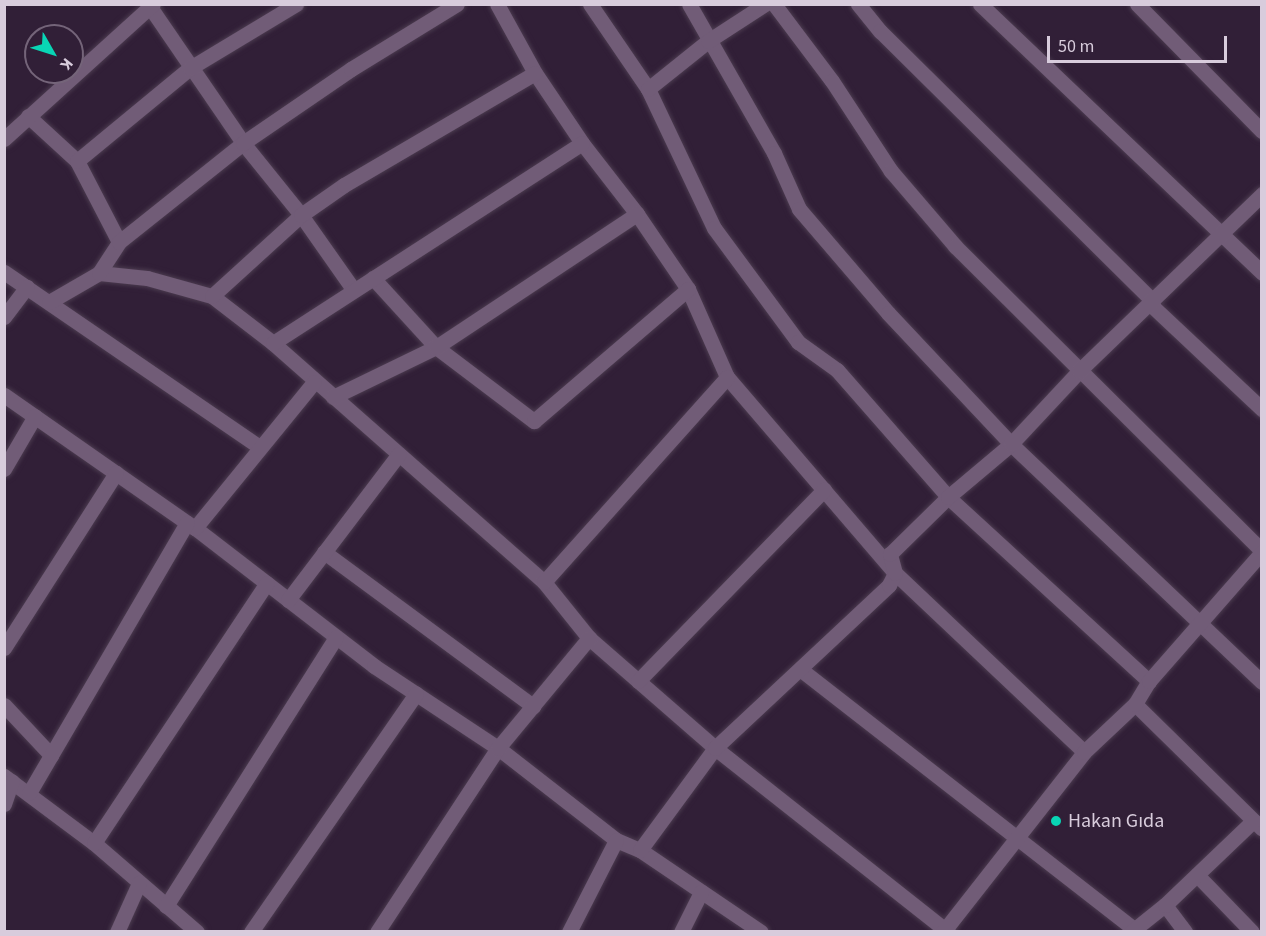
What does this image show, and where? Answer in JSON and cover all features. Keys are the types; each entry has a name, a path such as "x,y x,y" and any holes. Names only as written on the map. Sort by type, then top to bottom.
{"street":[{"path":"77,161 190,69 296,4"},
{"path":"49,302 99,273 119,242 243,143 351,69 457,4"},
{"path":"590,4 648,89 693,190 735,257 798,342 843,377 948,496 1149,681"},
{"path":"689,4 708,41 774,153 800,209 888,313 1011,444 1262,682"},
{"path":"648,89 708,41 765,4"},
{"path":"99,273 147,278 212,296 273,343 314,382 544,582 589,638 638,681 715,748 945,931 1016,835 1084,752 1135,704 1149,681 1262,552 955,246 891,171 832,81 774,4"},
{"path":"858,4 880,31 1151,302 1262,409"},
{"path":"980,4 1262,273"},
{"path":"1137,4 1262,131"},
{"path":"4,139 151,6 190,69 243,143 301,215 353,289"},
{"path":"503,7 535,74 582,143 638,214 688,289 728,377 895,573 1084,752"},
{"path":"212,296 301,215 344,185 535,74"},
{"path":"28,116 77,161 119,242"},
{"path":"273,343 353,289 582,143"},
{"path":"640,850 715,748 889,585 895,573 890,554 948,496 1011,444 1079,371 1222,236 1262,194"},
{"path":"333,397 436,347 638,214"},
{"path":"4,272 260,447"},
{"path":"373,278 436,347 534,421 688,289"},
{"path":"4,317 27,287"},
{"path":"544,582 728,377"},
{"path":"29,793 191,525 314,382"},
{"path":"4,395 191,525 336,637 416,694 498,748 616,840 640,850 761,932"},
{"path":"4,469 35,416"},
{"path":"288,600 399,454"},
{"path":"4,648 116,472"},
{"path":"638,681 824,490"},
{"path":"324,552 533,706"},
{"path":"94,843 267,583"},
{"path":"166,906 336,637"},
{"path":"377,932 498,748 589,638"},
{"path":"800,669 1016,835 1133,930 1257,825 1135,704"},
{"path":"250,932 416,694"},
{"path":"4,705 51,755"},
{"path":"4,804 8,778 94,843 197,932"},
{"path":"569,932 616,840"},
{"path":"1197,875 1252,932"},
{"path":"117,932 139,883"},
{"path":"681,932 700,892"},
{"path":"1165,905 1185,932"}],"place":[{"name":"Hakan Gıda","path":"1056,821"}]}
